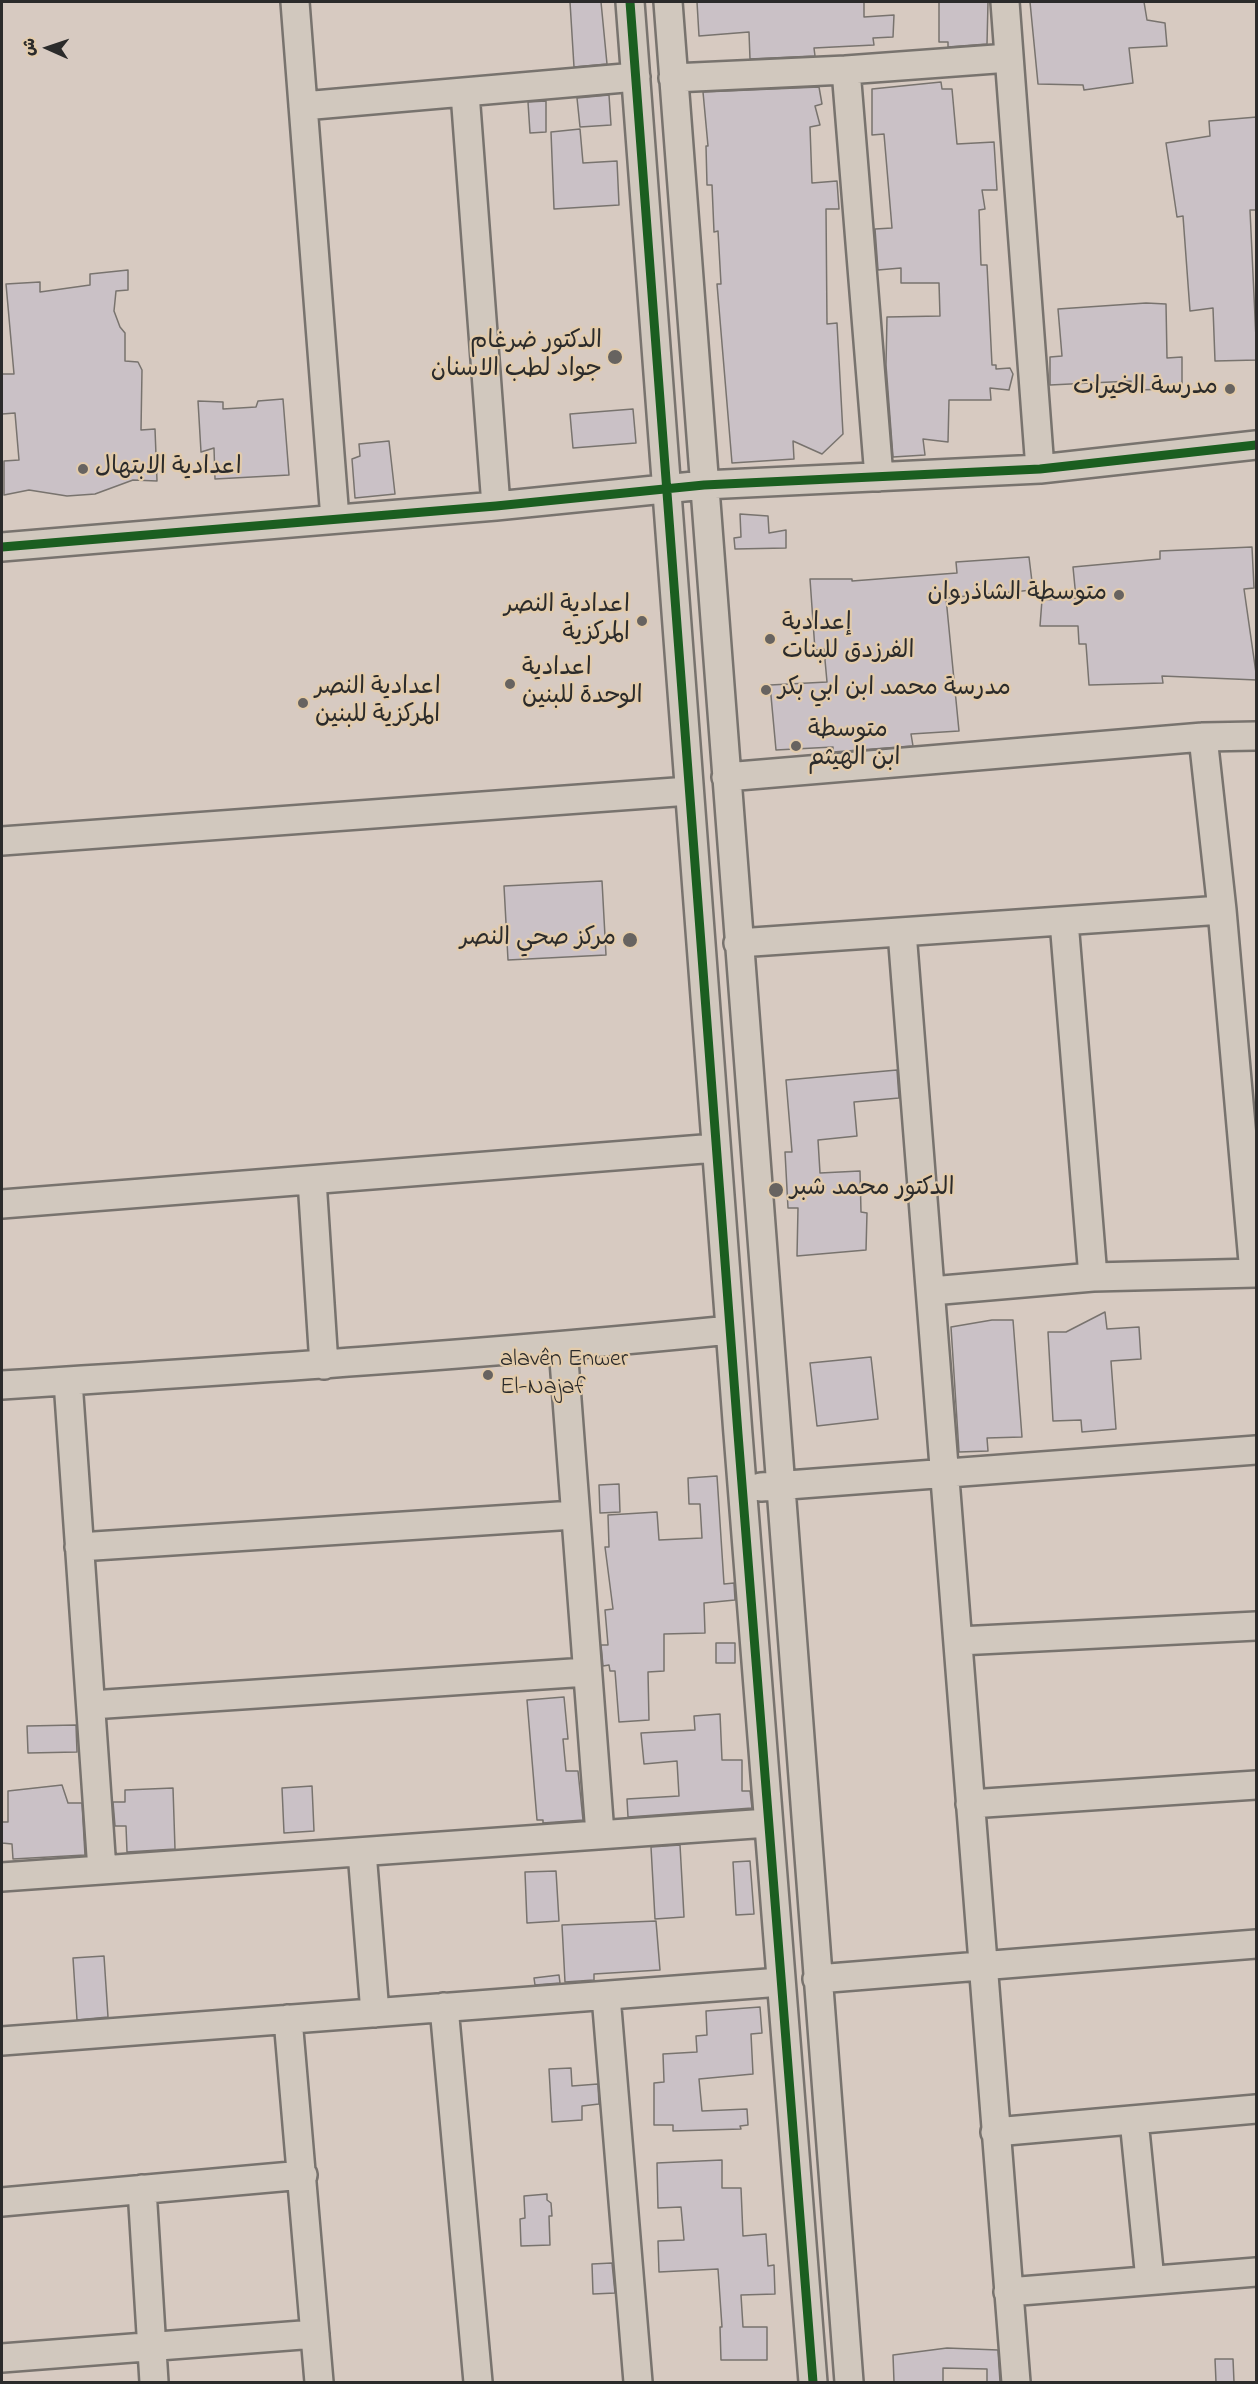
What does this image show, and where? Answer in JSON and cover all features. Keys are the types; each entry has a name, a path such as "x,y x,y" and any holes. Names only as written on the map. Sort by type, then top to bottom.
{"street":[{"path":"295,2 335,519"},
{"path":"630,2 742,1488 813,2382"},
{"path":"668,2 774,1428 849,2382"},
{"path":"1005,2 1040,469"},
{"path":"673,78 846,70 1009,57"},
{"path":"846,70 879,477"},
{"path":"303,106 636,77"},
{"path":"465,93 496,506"},
{"path":"663,440 674,448 683,449 693,446 700,438"},
{"path":"2,547 496,506 705,485 1040,469 1257,445"},
{"path":"671,543 681,533 690,531 699,533 709,541"},
{"path":"726,777 1203,737 1257,736"},
{"path":"931,1291 1093,1277 1255,1273 1222,910 1203,737"},
{"path":"2,841 690,791"},
{"path":"738,943 1222,910"},
{"path":"1064,921 1093,1277"},
{"path":"902,932 1016,2382"},
{"path":"2,1204 716,1148"},
{"path":"312,1180 324,1365"},
{"path":"2,1385 324,1365 563,1347 730,1330"},
{"path":"563,1347 600,1834"},
{"path":"68,1381 102,1870"},
{"path":"738,1434 748,1441 758,1441 767,1437 774,1428"},
{"path":"742,1488 946,1471 1257,1450"},
{"path":"745,1521 753,1514 763,1512 772,1514 782,1523"},
{"path":"80,1547 574,1515"},
{"path":"959,1641 1257,1626"},
{"path":"91,1705 587,1672"},
{"path":"970,1804 1257,1785"},
{"path":"2,1877 768,1823"},
{"path":"362,1852 375,2013"},
{"path":"817,1978 1257,1944"},
{"path":"2,2041 781,1982"},
{"path":"606,1996 638,2382"},
{"path":"444,2007 478,2382"},
{"path":"288,2019 319,2382"},
{"path":"995,2132 1257,2109"},
{"path":"1134,2120 1150,2280"},
{"path":"2,2202 303,2175"},
{"path":"142,2189 150,2347 154,2382"},
{"path":"1008,2292 1257,2272"},
{"path":"808,2327 844,2324"},
{"path":"2,2358 315,2334"}],"building":[{"path":"570,2 601,2 607,64 574,67"},
{"path":"697,2 864,2 864,17 894,15 893,37 873,38 874,45 814,48 815,56 750,59 749,32 699,36"},
{"path":"939,2 988,2 987,44 948,47 948,42 939,42"},
{"path":"1030,2 1144,2 1147,20 1165,23 1167,46 1129,48 1133,83 1084,90 1083,85 1038,84"},
{"path":"941,82 942,89 952,89 957,144 994,142 997,190 982,190 985,209 979,210 981,265 987,265 992,365 996,365 996,369 1010,368 1013,374 1009,390 990,388 991,400 949,400 948,442 923,439 925,455 893,457 886,365 887,317 940,316 939,283 901,283 901,268 878,270 875,229 892,228 884,134 872,135 872,89"},
{"path":"819,87 822,104 815,106 820,125 810,127 812,183 837,181 839,209 826,209 827,324 837,323 843,434 822,454 793,441 794,459 732,463 717,284 721,284 718,231 714,232 712,185 707,185 706,146 708,146 703,92"},
{"path":"609,95 611,125 580,127 577,98"},
{"path":"546,101 546,132 530,133 528,102"},
{"path":"1257,117 1257,210 1250,210 1257,360 1215,361 1213,308 1190,311 1183,216 1177,217 1166,143 1210,136 1209,121"},
{"path":"580,129 583,163 617,161 619,205 554,209 551,132"},
{"path":"128,270 128,290 116,291 114,311 125,333 125,361 138,362 142,370 141,430 155,429 157,481 133,480 95,494 67,496 29,490 4,495 4,461 19,460 15,413 2,414 2,374 14,374 6,284 40,282 40,292 90,285 90,274"},
{"path":"1146,303 1166,304 1167,358 1182,357 1182,389 1131,390 1131,381 1050,385 1050,357 1062,356 1058,309"},
{"path":"283,399 289,475 215,479 214,448 201,452 198,401 223,402 223,409 256,407 258,401"},
{"path":"633,409 636,443 573,448 570,414"},
{"path":"389,441 395,494 355,498 352,459 360,456 359,444"},
{"path":"740,514 768,516 769,533 786,530 786,548 735,549 734,538 741,537"},
{"path":"1252,547 1254,588 1244,589 1257,680 1162,676 1163,683 1089,685 1086,644 1079,644 1078,626 1040,626 1042,600 1076,598 1073,567 1160,559 1160,551"},
{"path":"1029,557 1033,590 946,598 959,731 911,734 913,746 833,752 833,747 776,750 770,685 827,682 824,649 815,650 810,579 852,579 852,581 957,573 956,562"},
{"path":"602,881 606,955 508,960 504,886"},
{"path":"897,1070 899,1098 854,1102 857,1136 818,1140 820,1173 860,1171 861,1212 867,1213 866,1250 797,1256 798,1208 788,1208 785,1152 792,1152 786,1080"},
{"path":"1105,1312 1107,1329 1139,1327 1141,1359 1111,1361 1116,1429 1082,1432 1081,1420 1053,1421 1048,1332 1066,1332"},
{"path":"992,1320 1013,1320 1022,1437 987,1438 988,1451 959,1452 951,1327"},
{"path":"871,1357 878,1419 817,1426 810,1363"},
{"path":"717,1476 724,1584 734,1583 735,1600 704,1603 705,1633 664,1634 664,1671 648,1672 649,1720 619,1722 615,1671 610,1671 609,1665 603,1666 601,1645 608,1645 605,1610 613,1609 605,1547 609,1547 608,1515 657,1512 659,1540 702,1538 700,1504 689,1504 688,1478"},
{"path":"619,1484 620,1512 600,1513 599,1485"},
{"path":"716,1643 735,1643 735,1663 716,1663"},
{"path":"564,1697 568,1739 563,1739 566,1771 578,1771 583,1820 543,1823 543,1820 537,1820 527,1700"},
{"path":"720,1714 722,1760 742,1760 742,1791 750,1791 752,1808 628,1817 627,1799 679,1796 677,1761 644,1764 641,1733 695,1730 694,1716"},
{"path":"76,1725 77,1752 28,1753 27,1726"},
{"path":"62,1785 68,1803 82,1803 85,1855 13,1859 12,1844 2,1843 2,1822 8,1822 8,1791"},
{"path":"312,1786 314,1831 284,1833 282,1788"},
{"path":"173,1788 175,1849 127,1852 126,1826 115,1826 113,1802 125,1802 125,1790"},
{"path":"680,1845 684,1917 655,1919 651,1847"},
{"path":"750,1861 754,1914 736,1915 733,1862"},
{"path":"556,1871 559,1921 527,1923 525,1872"},
{"path":"656,1921 660,1970 594,1974 594,1980 565,1982 562,1925"},
{"path":"104,1956 108,2017 77,2020 73,1958"},
{"path":"559,1975 560,1983 535,1985 534,1978"},
{"path":"760,2007 762,2033 751,2034 753,2074 699,2079 702,2111 747,2109 748,2125 740,2126 741,2129 673,2131 673,2125 654,2125 654,2083 664,2082 663,2054 697,2052 696,2036 707,2035 706,2011"},
{"path":"571,2068 572,2086 598,2084 599,2104 582,2106 582,2120 552,2122 549,2069"},
{"path":"722,2160 722,2188 741,2188 743,2236 766,2234 768,2266 774,2265 775,2294 741,2295 743,2327 767,2327 767,2360 721,2360 720,2327 722,2327 718,2269 659,2272 658,2241 684,2240 681,2207 658,2208 657,2163"},
{"path":"547,2194 547,2200 551,2203 552,2216 549,2216 550,2245 521,2246 520,2219 525,2218 524,2196"},
{"path":"612,2263 615,2293 593,2294 592,2264"},
{"path":"947,2348 998,2350 1000,2382 987,2382 987,2369 943,2368 943,2382 894,2382 893,2355"},
{"path":"1215,2359 1233,2359 1234,2382 1216,2382"}],"cycle path":[{"path":"630,2 738,1434 813,2382"},
{"path":"2,547 496,506 704,485 1040,469 1256,445"}],"place":[{"name":"الدكتور ضرغام جواد لطب الاسنان","path":"615,357"},
{"name":"مدرسة الخيرات","path":"1230,389"},
{"name":"اعدادية الابتهال","path":"83,469"},
{"name":"متوسطة الشاذروان","path":"1119,595"},
{"name":"اعدادية النصر المركزية","path":"642,621"},
{"name":"إعدادية الفرزدق للبنات","path":"770,639"},
{"name":"اعدادية الوحدة للبنين","path":"510,684"},
{"name":"مدرسة محمد ابن ابي بكر","path":"766,690"},
{"name":"اعدادية النصر المركزية للبنين","path":"303,703"},
{"name":"متوسطة ابن الهيثم","path":"796,746"},
{"name":"مركز صحي النصر","path":"630,940"},
{"name":"الدكتور محمد شبر","path":"776,1190"},
{"name":"alavên Enwer El-Najaf","path":"488,1375"}]}
